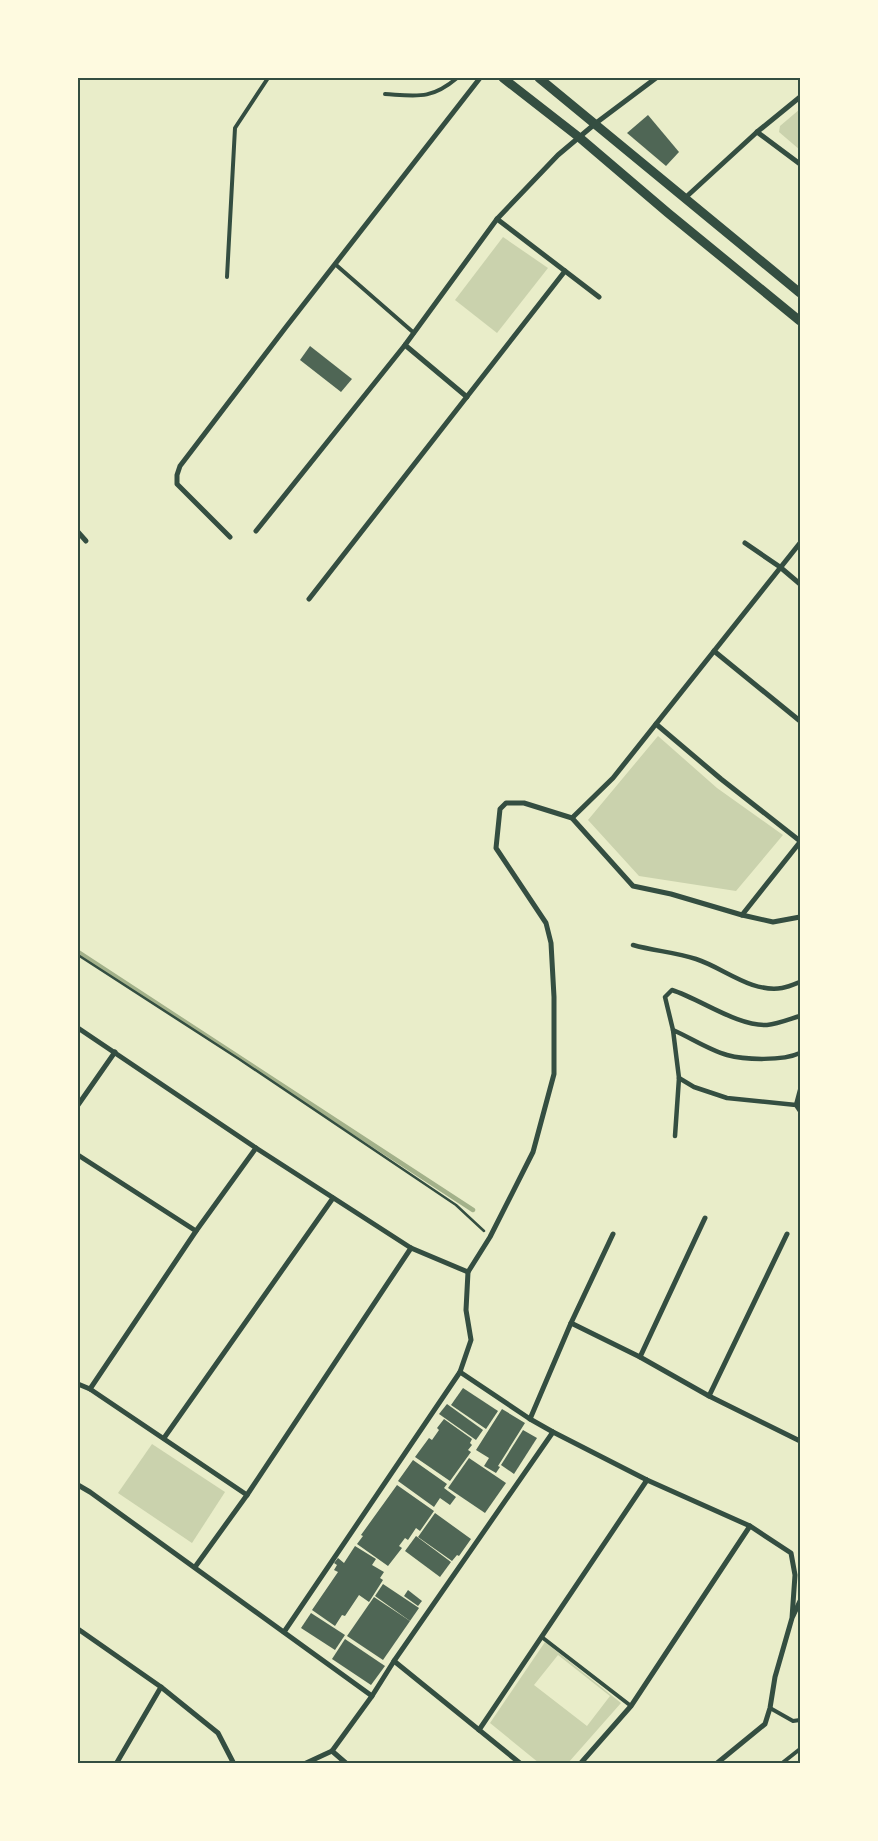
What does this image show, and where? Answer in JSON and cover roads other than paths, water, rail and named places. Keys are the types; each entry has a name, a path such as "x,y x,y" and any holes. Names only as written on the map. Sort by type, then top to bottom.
{"street":[{"path":"230,537 177,484 180,466 480,78"},
{"path":"503,78 580,138 800,321"},
{"path":"539,78 596,123 800,293"},
{"path":"256,532 405,345 497,219 558,154 656,78"},
{"path":"685,198 757,132 800,97"},
{"path":"757,132 800,164"},
{"path":"497,219 599,297"},
{"path":"309,599 565,271"},
{"path":"405,345 467,397"},
{"path":"78,532 86,541"},
{"path":"745,543 780,567 800,584"},
{"path":"572,818 613,778 800,543"},
{"path":"714,651 800,721"},
{"path":"656,724 800,842 742,915"},
{"path":"284,1632 460,1372 470,1340 466,1310 468,1272 490,1237 533,1152 554,1074 554,997 551,943 546,922 496,848 500,809 506,804 524,802 572,818 633,886 671,894 773,922 800,917"},
{"path":"633,945 694,958 762,987 782,988 800,982"},
{"path":"675,1136 678,1078 674,1030 665,997 672,990 687,995 724,1014 755,1024 767,1025 800,1016"},
{"path":"78,1028 256,1148 411,1248 468,1272"},
{"path":"674,1030 728,1055 768,1058 794,1056 800,1053"},
{"path":"78,1105 115,1052"},
{"path":"678,1078 694,1087 727,1098 796,1105"},
{"path":"800,1090 796,1105 800,1111"},
{"path":"90,1389 196,1231 256,1148"},
{"path":"78,1156 196,1231"},
{"path":"164,1438 333,1198"},
{"path":"640,1357 705,1218"},
{"path":"530,1419 571,1322 613,1234"},
{"path":"709,1396 787,1234"},
{"path":"195,1567 247,1495 411,1248"},
{"path":"571,1322 640,1357 709,1396 800,1441"},
{"path":"460,1372 530,1419 553,1432 647,1480 750,1526 791,1553 795,1574 792,1618"},
{"path":"78,1384 90,1389 247,1495"},
{"path":"304,1764 332,1751 372,1696 394,1661 553,1432"},
{"path":"479,1730 543,1638 647,1480"},
{"path":"78,1485 195,1567 372,1696"},
{"path":"581,1763 630,1706 750,1526"},
{"path":"716,1764 765,1724 770,1708 775,1677 792,1618 800,1601"},
{"path":"78,1629 161,1687 218,1733 234,1764"},
{"path":"394,1661 521,1764"},
{"path":"116,1764 161,1687"},
{"path":"332,1751 347,1764"}],"lane":[{"path":"227,277 235,128 268,78"},
{"path":"385,94 424,96 443,90 457,78"},
{"path":"335,264 414,333"},
{"path":"543,1638 630,1706"},
{"path":"770,1708 793,1721 800,1720"},
{"path":"781,1764 800,1749"}],"waterway":[{"path":"78,952 473,1210"}]}
